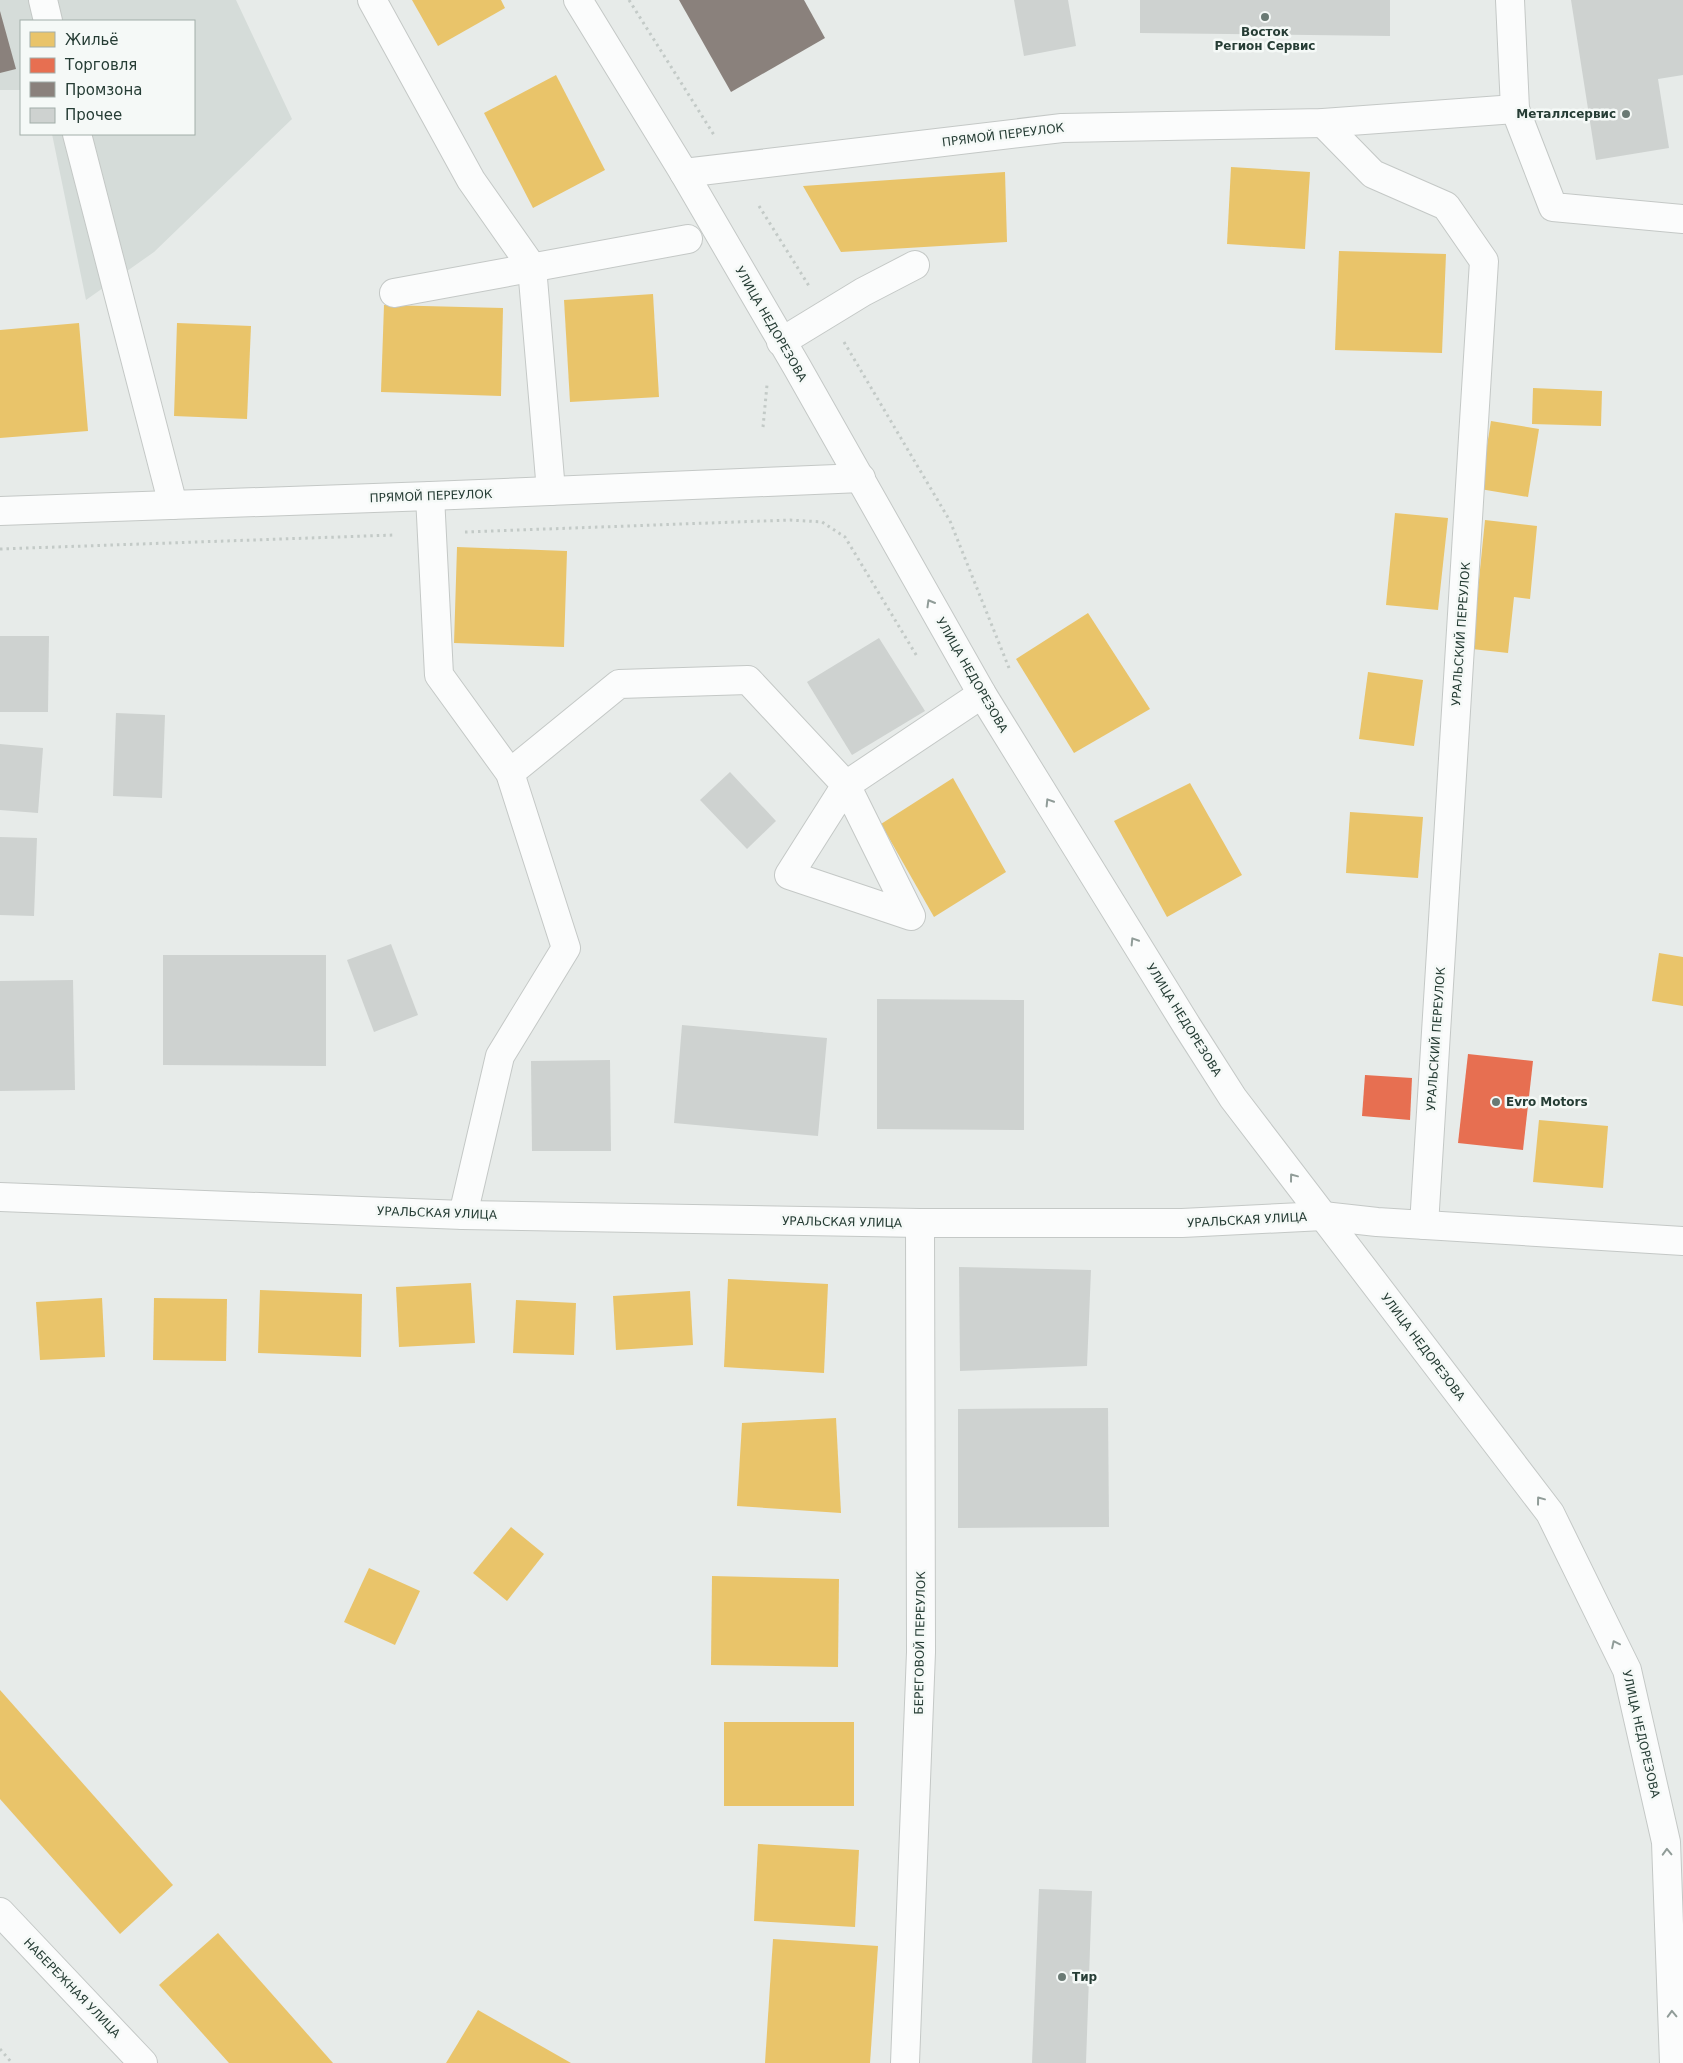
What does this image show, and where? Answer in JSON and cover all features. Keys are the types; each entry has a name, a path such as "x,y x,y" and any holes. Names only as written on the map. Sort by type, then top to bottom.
{"street":[{"path":"43,0 48,20"},
{"path":"372,0 471,180 532,267 551,491"},
{"name":"УЛИЦА НЕДОРЕЗОВА","path":"578,0 684,173 861,478 982,694 1233,1098 1550,1513 1628,1670 1666,1842 1674,2063"},
{"path":"1510,0 1515,109 1553,207 1683,219"},
{"name":"ПРЯМОЙ ПЕРЕУЛОК","path":"684,173 1062,128 1323,123 1515,109"},
{"name":"УРАЛЬСКИЙ ПЕРЕУЛОК","path":"1323,123 1374,174 1446,206 1484,261 1424,1225"},
{"path":"77,135 173,505"},
{"path":"394,293 688,239"},
{"path":"782,342 863,292 915,265"},
{"name":"ПРЯМОЙ ПЕРЕУЛОК","path":"0,511 861,478"},
{"path":"430,496 439,675 510,773 566,948 500,1056 463,1214"},
{"path":"510,773 619,684 748,680 846,785 911,916 789,875 846,785 982,694"},
{"name":"УРАЛЬСКАЯ УЛИЦА","path":"0,1197 463,1214 920,1223 1182,1223 1323,1216 1424,1225 1683,1241"},
{"name":"БЕРЕГОВОЙ ПЕРЕУЛОК","path":"905,2063 921,1652 920,1223"},
{"name":"НАБЕРЕЖНАЯ УЛИЦА","path":"0,1912 143,2063"}],"path":[{"path":"629,0 719,142"},
{"path":"759,206 827,315 950,521 1013,677"},
{"path":"460,533 790,520 822,522 845,537 918,658"},
{"path":"0,549 394,535"},
{"path":"0,2049 12,2063"}],"shaded area":[{"path":"0,0 236,0 292,119 154,252 86,300 52,135 195,135 195,20 20,20 20,90 0,90"}],"building: Жильё":[{"path":"412,0 501,0 505,8 438,46"},
{"path":"556,75 605,170 533,208 484,113"},
{"path":"1231,167 1310,172 1305,249 1227,244"},
{"path":"1005,172 1007,242 841,252 803,186"},
{"path":"1339,251 1446,254 1442,353 1335,350"},
{"path":"653,294 659,397 570,402 564,300"},
{"path":"384,305 503,308 501,396 381,392"},
{"path":"79,323 88,431 0,438 0,330"},
{"path":"177,323 251,326 247,419 174,416"},
{"path":"1533,388 1602,391 1601,426 1532,424"},
{"path":"1491,421 1539,429 1528,497 1480,489"},
{"path":"1395,513 1448,518 1438,610 1386,605"},
{"path":"1485,520 1537,526 1530,599 1514,597 1508,653 1472,649"},
{"path":"457,547 567,551 564,647 454,643"},
{"path":"1088,613 1150,709 1074,753 1016,659"},
{"path":"1368,672 1423,680 1414,746 1359,739"},
{"path":"953,778 1006,872 934,917 881,824"},
{"path":"1190,783 1242,875 1167,917 1114,821"},
{"path":"1350,812 1423,817 1418,878 1346,873"},
{"path":"1659,953 1683,957 1683,1006 1652,1001"},
{"path":"1539,1120 1608,1126 1603,1188 1533,1182"},
{"path":"728,1279 828,1284 824,1373 724,1367"},
{"path":"471,1283 475,1343 399,1347 396,1287"},
{"path":"260,1290 362,1294 361,1357 258,1353"},
{"path":"690,1291 693,1345 616,1350 613,1296"},
{"path":"102,1298 105,1357 40,1360 36,1302"},
{"path":"154,1298 227,1299 226,1361 153,1360"},
{"path":"516,1300 576,1303 574,1355 513,1353"},
{"path":"836,1418 841,1513 737,1506 742,1423"},
{"path":"511,1527 544,1554 507,1601 473,1573"},
{"path":"369,1568 420,1591 395,1645 344,1622"},
{"path":"712,1576 839,1579 838,1667 711,1665"},
{"path":"0,1690 173,1885 120,1934 0,1799"},
{"path":"724,1722 854,1722 854,1806 724,1806"},
{"path":"758,1844 859,1850 855,1927 754,1921"},
{"path":"218,1933 333,2063 229,2063 159,1985"},
{"path":"773,1939 878,1946 870,2063 765,2063"},
{"path":"478,2010 571,2063 446,2063"}],"building: Торговля":[{"name":"Evro Motors","path":"1468,1054 1533,1061 1523,1150 1458,1143"},
{"path":"1365,1075 1412,1078 1410,1120 1362,1116"}],"building: Промзона":[{"path":"679,0 804,0 825,38 731,92"},
{"path":"0,11 16,69 0,73"}],"building: Прочее":[{"path":"1014,0 1068,0 1076,46 1024,56"},
{"name":"Восток Регион Сервис","path":"1140,0 1390,0 1390,36 1140,33"},
{"name":"Металлсервис","path":"1571,0 1683,0 1683,75 1658,79 1669,148 1596,160"},
{"path":"0,636 49,636 48,712 0,712"},
{"path":"879,638 925,711 852,755 807,682"},
{"path":"116,713 165,715 162,798 113,796"},
{"path":"0,744 43,748 38,813 0,810"},
{"path":"730,772 776,821 747,849 700,800"},
{"path":"0,837 37,838 34,916 0,915"},
{"path":"391,944 418,1015 374,1032 347,960"},
{"path":"163,955 326,955 326,1066 163,1065"},
{"path":"73,980 75,1090 0,1091 0,981"},
{"path":"877,999 1024,1000 1024,1130 877,1129"},
{"path":"682,1025 827,1038 818,1136 674,1123"},
{"path":"610,1060 611,1151 532,1151 531,1061"},
{"path":"959,1267 1091,1270 1087,1366 960,1371"},
{"path":"1108,1408 1109,1527 958,1528 958,1409"},
{"name":"Тир","path":"1039,1889 1092,1891 1086,2063 1032,2063"}],"place":[{"name":"Восток Регион Сервис","path":"1265,17"},
{"name":"Металлсервис","path":"1626,114"},
{"name":"Evro Motors","path":"1496,1102"},
{"name":"Тир","path":"1062,1977"}]}
